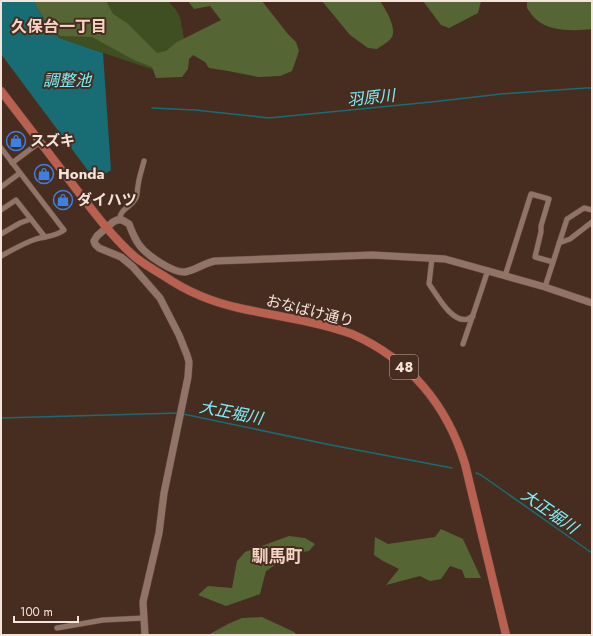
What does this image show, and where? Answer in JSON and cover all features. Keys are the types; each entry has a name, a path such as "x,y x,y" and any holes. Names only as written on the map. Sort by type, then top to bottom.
{"main road":[{"name":"おなばけ通り","path":"1,91 118,240 136,257 165,278 206,298 238,308 309,322 350,334 387,354 418,379 439,405 460,448 506,635"}],"street":[{"path":"12,163 40,142"},
{"path":"1,148 64,230 58,235 36,239 21,245 1,256"},
{"path":"119,220 120,214 127,207 133,204 137,196 144,161"},
{"path":"1,187 20,173"},
{"path":"505,276 531,194 549,199 534,258 553,262"},
{"path":"1,210 16,200 45,237"},
{"path":"545,287 566,219 584,208 592,210"},
{"path":"1,234 30,219"},
{"path":"144,635 143,602 159,532 164,493 189,368 187,355 179,335 163,303 138,272 121,257 97,246 94,241 97,236 113,222 119,220 129,224 142,248 166,266 178,272 190,271 208,262 222,261 372,255 432,258 445,259 488,270 592,303"},
{"path":"559,243 570,239 592,222"},
{"path":"432,258 430,284 453,316 461,319 468,319 473,316"},
{"path":"462,344 488,270"},
{"path":"58,628 103,620 144,618"}],"green space":[{"path":"34,1 168,1 180,17 186,50 154,70 59,38 39,12"},
{"path":"34,1 106,1 113,14 127,23 157,53 166,51 177,42 221,20 210,6 194,9 188,1 262,1 296,42 299,51 292,71 280,76 258,77 209,68 205,62 193,55 189,59 188,69 182,77 156,78 152,67 134,60 92,37 61,36 55,33 38,10"},
{"path":"322,1 380,1 392,24 393,33 391,39 377,49 368,48 350,35"},
{"path":"423,1 481,1 478,13 449,28 441,25"},
{"path":"527,1 592,1 592,29 563,30 542,24 527,8"},
{"path":"441,529 463,539 481,578 465,578 462,570 450,566 441,579 430,581 420,576 386,585 399,569 374,555 375,537 388,544 435,537"},
{"path":"289,536 305,538 315,544 309,551 293,553 266,571 260,594 226,606 198,595 208,586 232,588 237,561 245,552"},
{"path":"262,617 294,632 297,635 208,635 242,618"}],"water":[{"name":"調整池","path":"1,1 34,1 39,12 59,38 103,53 111,170 95,180 1,54"}],"waterway":[{"name":"羽原川","path":"152,108 195,110 269,118 501,94 592,88"},
{"name":"大正堀川","path":"1,418 179,413"},
{"name":"大正堀川","path":"183,414 331,445 452,468"},
{"name":"大正堀川","path":"476,473 592,553"}],"place":[{"name":"スズキ","path":"16,141"},
{"name":"Honda","path":"44,174"},
{"name":"ダイハツ","path":"63,200"}],"district":[{"name":"久保台一丁目","path":"59,26"},
{"name":"馴馬町","path":"277,556"}]}
